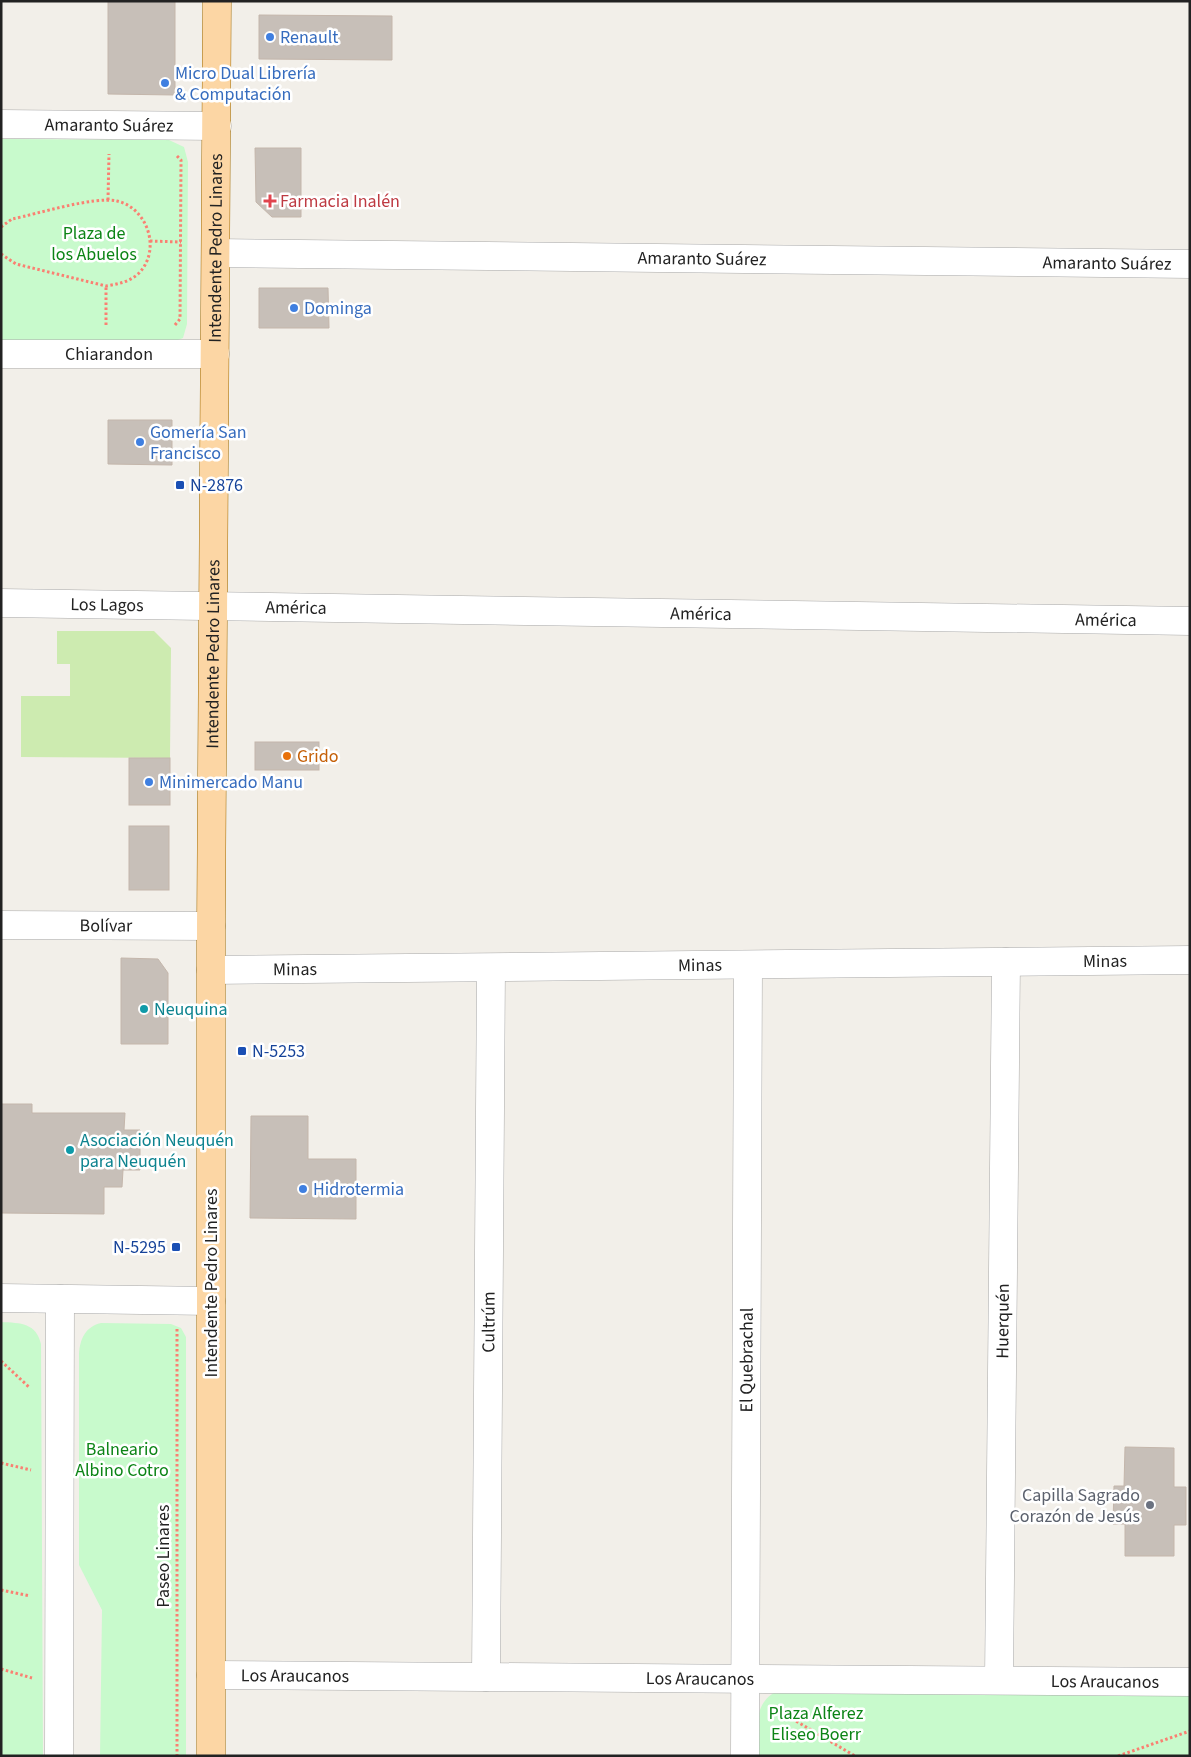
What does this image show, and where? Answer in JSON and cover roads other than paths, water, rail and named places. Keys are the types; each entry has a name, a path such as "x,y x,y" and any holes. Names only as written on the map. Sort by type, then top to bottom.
{"main road":[{"name":"Intendente Pedro Linares","path":"211,1756 211,926 217,1"}],"street":[{"name":"Amaranto Suárez","path":"1,124 216,126"},
{"name":"Amaranto Suárez","path":"216,253 1190,264"},
{"name":"Chiarandon","path":"1,354 215,354"},
{"name":"Los Lagos","path":"1,604 213,606"},
{"name":"América","path":"213,606 1190,621"},
{"name":"Bolívar","path":"1,925 211,926"},
{"name":"Minas","path":"211,970 1190,960"},
{"name":"Huerquén","path":"1000,1680 1006,962"},
{"name":"El Quebrachal","path":"745,1756 748,964"},
{"name":"Cultrúm","path":"486,1677 491,968"},
{"path":"1,1298 211,1302"},
{"path":"59,1756 60,1299"},
{"name":"Los Araucanos","path":"211,1675 1190,1682"}],"place":[{"name":"Renault","path":"270,37"},
{"name":"Micro Dual Librería & Computación","path":"165,83"},
{"name":"Farmacia Inalén","path":"270,201"},
{"name":"Dominga","path":"294,308"},
{"name":"Gomería San Francisco","path":"140,442"},
{"name":"N-2876","path":"180,485"},
{"name":"Grido","path":"287,756"},
{"name":"Minimercado Manu","path":"149,782"},
{"name":"Neuquina","path":"144,1009"},
{"name":"N-5253","path":"242,1051"},
{"name":"Asociación Neuquén para Neuquén","path":"70,1150"},
{"name":"Hidrotermia","path":"303,1189"},
{"name":"N-5295","path":"176,1247"},
{"name":"Capilla Sagrado Corazón de Jesús","path":"1150,1505"}],"park label":[{"name":"Plaza de los Abuelos","path":"94,243"},
{"name":"Balneario Albino Cotro","path":"122,1459"},
{"name":"Plaza Alferez Eliseo Boerr","path":"816,1724"}]}
